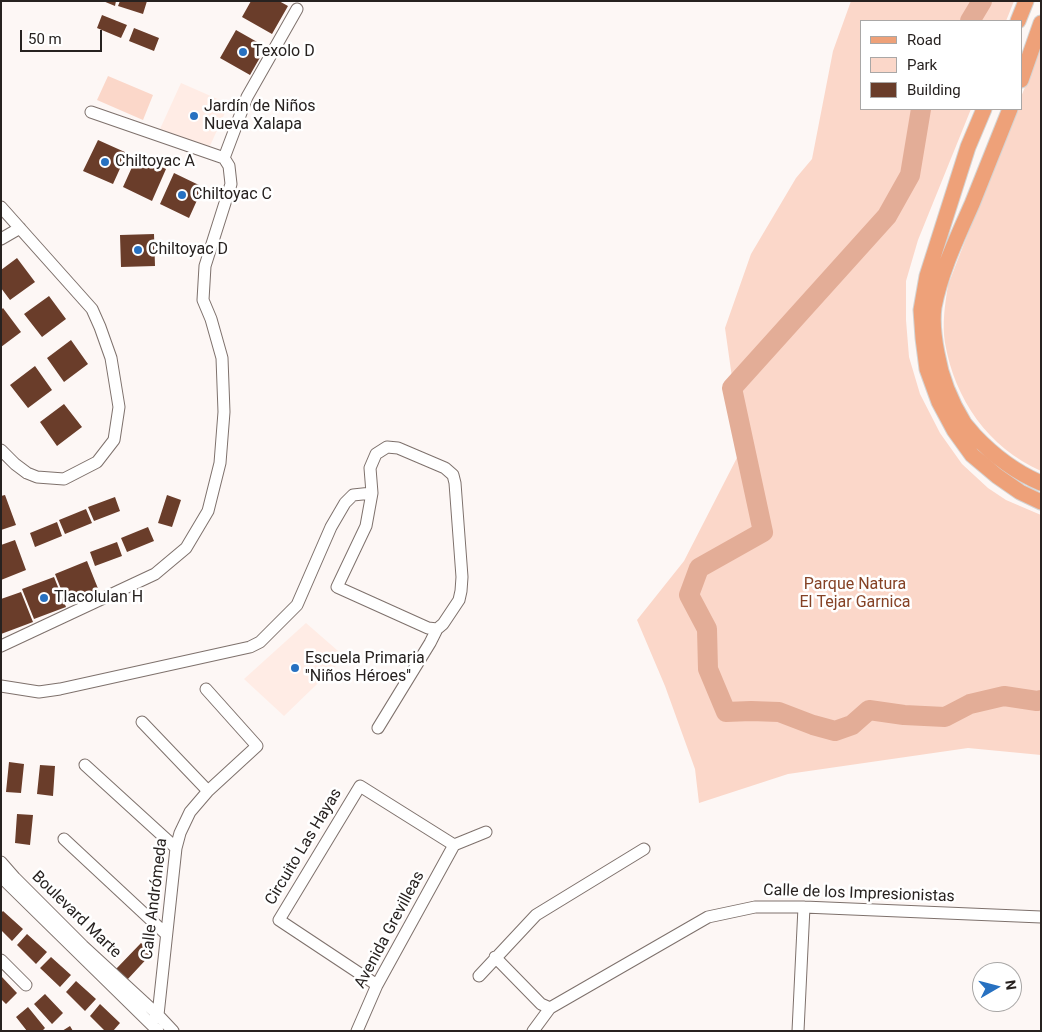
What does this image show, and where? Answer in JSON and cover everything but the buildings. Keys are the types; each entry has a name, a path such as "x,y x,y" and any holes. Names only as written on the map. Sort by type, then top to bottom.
{"main road":[{"path":"1018,20 1026,1"},
{"path":"1022,78 1036,49 1041,23"},
{"path":"984,110 968,147 927,276 921,310 927,369 939,402 954,430 972,455 1020,492 1041,502"},
{"path":"1010,110 940,282 934,310 934,338 950,398 965,424 983,445 1003,462 1026,477 1041,483"}],"street":[{"path":"224,158 247,97 297,9"},
{"path":"1,646 155,574 186,548 208,511 220,463 224,412 222,358 211,319 203,300 205,266 231,184 229,166 224,158 91,112"},
{"path":"1,207 92,309 111,358 119,407 114,440 97,462 64,479 37,477 27,473 14,464 1,450"},
{"path":"1,238 20,228"},
{"path":"378,728 438,629 459,600 461,590 454,475 445,468 422,458 398,448 387,447 376,454 370,468 372,493 366,526 338,587 428,628 438,629"},
{"path":"1,686 39,692 53,690 255,645 297,605 331,527 345,503 353,495 372,493"},
{"name":"Calle Andrómeda","path":"155,1023 176,848 180,833 190,812 208,791 257,746 206,690"},
{"path":"142,722 208,791"},
{"path":"85,765 176,848"},
{"name":"Circuito Las Hayas","path":"376,985 279,920 360,786 454,846"},
{"path":"454,846 486,832"},
{"path":"64,839 166,934"},
{"name":"Avenida Grevilleas","path":"357,1031 376,985 454,846"},
{"path":"478,976 536,915 644,849"},
{"name":"Boulevard Marte","path":"1,862 14,878 84,946 155,1023"},
{"name":"Boulevard Marte","path":"1,877 76,952 155,1023 174,1031"},
{"name":"Calle de los Impresionistas","path":"533,1031 550,1008 708,917 755,907 804,907 1041,917"},
{"path":"798,1031 804,907"},
{"path":"495,957 541,1004 550,1008"},
{"path":"1,960 26,985"}],"shaded area":[{"name":"Jardín de Niños Nueva Xalapa","path":"181,83 229,104 209,148 160,129"},
{"name":"Escuela Primaria ''Niños Héroes''","path":"306,623 345,657 284,716 244,679"}],"green space":[{"name":"Parque Natura El Tejar Garnica","path":"851,1 1014,1 1006,20 860,20 860,110 971,110 918,240 906,281 906,320 909,357 920,394 940,433 962,464 988,488 1006,500 1041,515 1041,755 968,748 788,774 699,803 695,769 665,686 637,620 684,561 742,448 725,328 751,254 796,178 812,159 833,51"},
{"path":"1041,47 1041,471 1005,449 977,419 957,384 945,343 944,329 948,285 1016,110 1022,110 1022,94"},
{"path":"108,76 153,95 143,120 97,100"}],"waterway":[{"path":"971,20 982,1"},
{"path":"921,110 910,175 887,216 732,388 763,532 699,568 689,595 707,629 708,669 726,712 779,712 835,731 852,725 869,710 904,715 945,717 970,704 1004,696 1041,700"}],"place":[{"name":"Texolo D","path":"243,52"},
{"name":"Jardín de Niños Nueva Xalapa","path":"194,116"},
{"name":"Chiltoyac A","path":"105,162"},
{"name":"Chiltoyac C","path":"182,195"},
{"name":"Chiltoyac D","path":"138,250"},
{"name":"Tlacolulan H","path":"44,598"},
{"name":"Escuela Primaria ''Niños Héroes''","path":"295,668"}]}
